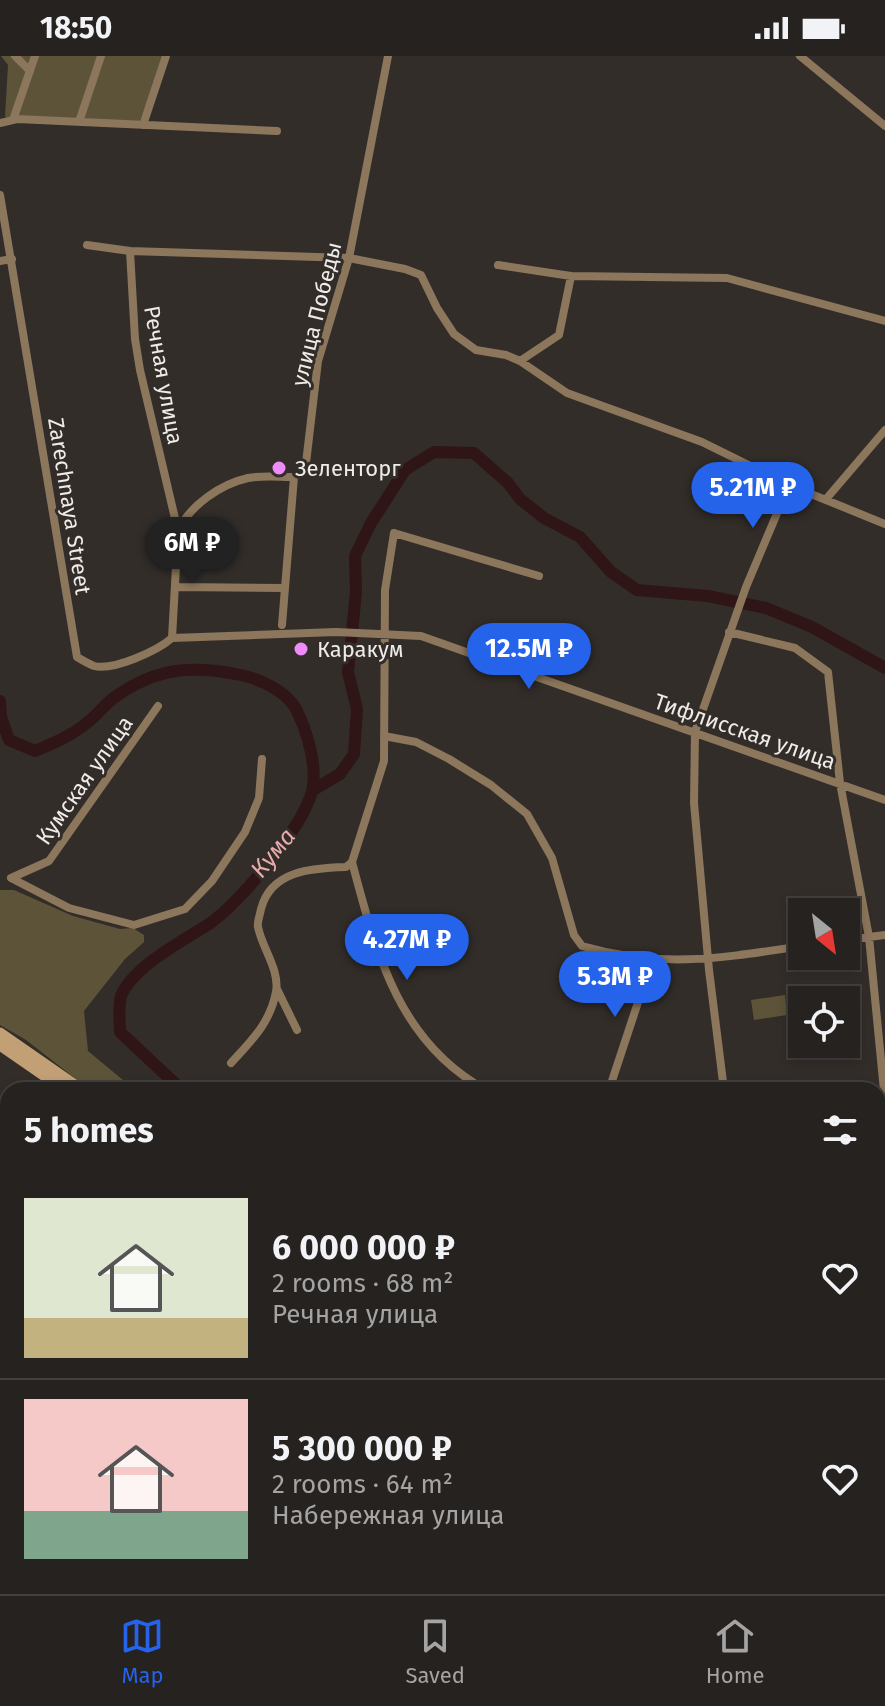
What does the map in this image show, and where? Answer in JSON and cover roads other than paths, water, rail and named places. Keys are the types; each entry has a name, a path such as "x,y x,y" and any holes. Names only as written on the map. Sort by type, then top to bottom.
{"street":[{"path":"15,56 30,71"},
{"path":"13,120 35,56"},
{"path":"79,122 101,56"},
{"path":"143,125 166,56"},
{"name":"улица Победы","path":"282,625 294,477 302,473 306,463 318,361 349,258 388,56"},
{"path":"800,56 885,126"},
{"path":"0,123 13,120 277,131"},
{"name":"Zarechnaya Street","path":"0,195 77,657 94,666 111,666 163,646 172,638"},
{"path":"87,245 130,251 349,258 405,269 421,275 454,334 476,350 506,355 567,393 702,442 789,485 885,524"},
{"name":"Речная улица","path":"130,251 140,370 178,531 172,638"},
{"path":"0,261 12,259"},
{"path":"498,265 571,276 727,278 885,321"},
{"path":"520,361 559,335 571,276"},
{"path":"827,498 885,430"},
{"path":"178,531 194,509 224,488 252,477 294,477"},
{"path":"723,1082 694,803 695,732 746,587 789,485"},
{"path":"297,1030 277,988 258,925 264,900 277,882 291,874 346,867 352,862 384,761 385,590 394,533 539,576"},
{"path":"176,587 285,588"},
{"name":"Тифлисская улица","path":"172,638 336,632 421,636 885,800"},
{"path":"729,632 795,648 828,672 840,783 869,937 883,1082"},
{"name":"Кумская улица","path":"11,878 49,861 158,706"},
{"path":"384,736 416,742 449,759 491,785 527,814 552,858 574,935 582,946 652,960 708,960 788,948"},
{"path":"0,871 69,908 134,925 185,909 212,881 245,832 259,798 262,759"},
{"path":"352,862 373,940 388,981 408,1017 431,1049 475,1082"},
{"path":"860,938 885,935"},
{"path":"612,1082 652,960"},
{"path":"231,1063 263,1029 277,988"},
{"path":"0,1033 70,1082"},
{"path":"0,1045 53,1082"}],"waterway":[{"path":"313,790 340,774 354,754 357,709 348,672 356,592 355,556 371,523 405,470 434,452 474,453 508,483 520,499 544,518 580,537 611,572 637,590 708,596 766,608 812,627 885,668"},
{"name":"Кума","path":"0,701 1,717 9,740 35,751 76,731 131,687 176,671 207,670 248,677 279,691 296,709 307,738 314,771 312,791 296,824 269,863 222,914 147,965 127,985 121,996 120,1032 173,1082"}],"place":[{"name":"Зеленторг","path":"279,468"},
{"name":"Каракум","path":"301,649"}]}
